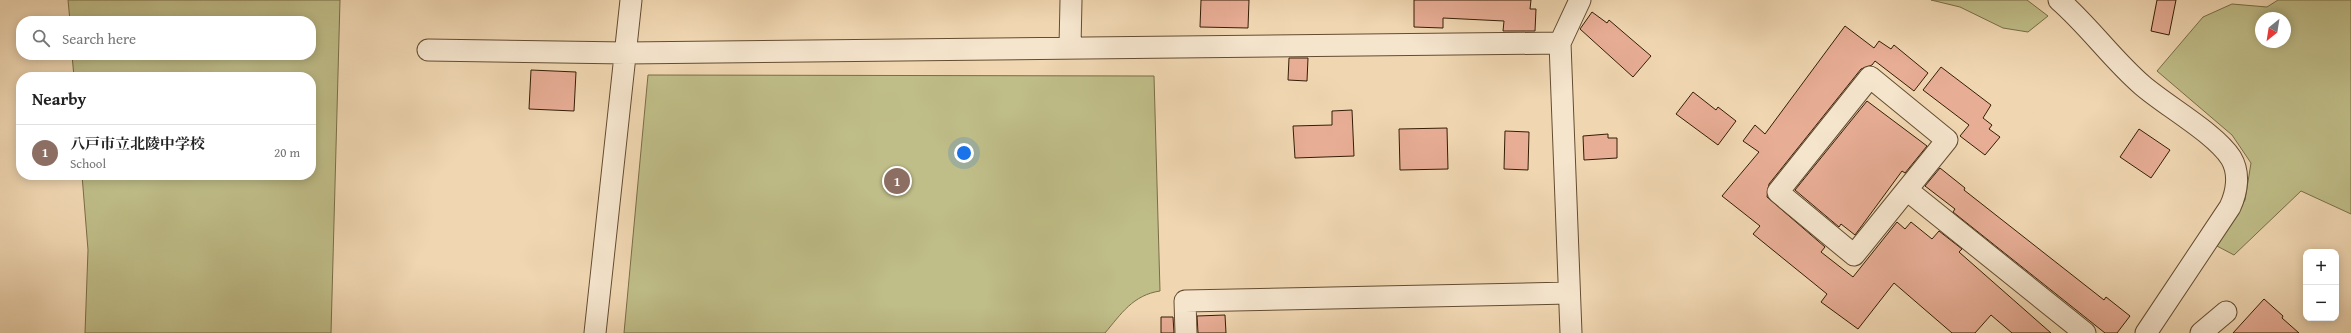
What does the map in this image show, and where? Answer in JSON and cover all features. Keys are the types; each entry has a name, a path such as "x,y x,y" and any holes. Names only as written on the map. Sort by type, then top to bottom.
{"street":[{"path":"595,333 631,0"},
{"path":"1070,47 1071,0"},
{"path":"1571,333 1560,42 1580,0"},
{"path":"2059,0 2142,85 2215,141 2231,158 2236,173 2236,194 2230,207 2146,333"},
{"path":"428,50 626,53 1560,42"},
{"path":"1870,77 1947,140 1907,190 1854,255 1778,192 1870,77"},
{"path":"1907,190 2085,333"},
{"path":"1186,333 1185,300 1569,293"},
{"path":"2201,333 2226,312"}],"shaded area":[{"path":"68,0 340,0 331,333 85,333 88,250 82,180 316,180 316,72 74,72 72,60 316,60 316,16 70,16"},
{"path":"1931,0 2027,0 2048,16 2028,32 2003,28 1960,7"},
{"path":"2278,0 2351,0 2351,214 2301,191 2234,255 2217,246 2245,200 2251,163 2232,135 2157,71 2203,17 2232,4 2267,7"},
{"path":"648,75 1154,76 1160,291 1142,297 1128,306 1105,333 624,333"}],"building":[{"path":"1201,0 1249,0 1248,28 1200,27"},
{"path":"1414,0 1531,0 1530,9 1536,9 1535,31 1503,31 1504,21 1443,18 1443,28 1414,27"},
{"path":"2157,0 2176,0 2169,35 2151,31"},
{"path":"1592,12 1607,23 1609,20 1651,56 1633,77 1580,29"},
{"path":"1845,26 1874,48 1879,41 1891,49 1894,45 1928,73 1914,91 1875,61 1872,65 1861,69 1769,184 1767,197 1825,247 1821,252 1853,277 1897,222 1905,229 1911,222 1932,239 1939,231 1962,249 1959,252 2051,333 2012,333 1991,315 1975,333 1952,333 1894,283 1858,329 1821,302 1827,294 1753,234 1760,226 1722,196 1759,152 1743,141 1755,125 1765,134"},
{"path":"1289,58 1308,58 1307,81 1288,80"},
{"path":"1941,67 1991,105 1983,118 1992,125 1989,129 2000,137 1985,155 1960,136 1969,125 1923,90"},
{"path":"531,70 576,72 574,111 529,109"},
{"path":"1693,92 1716,110 1718,107 1736,121 1718,145 1676,114"},
{"path":"1867,101 1927,146 1905,173 1902,171 1855,235 1841,224 1839,227 1795,190"},
{"path":"1352,110 1354,156 1295,158 1293,126 1332,125 1332,111"},
{"path":"1447,128 1448,169 1400,170 1399,129"},
{"path":"2139,129 2170,150 2151,178 2120,157"},
{"path":"1505,131 1529,132 1528,170 1504,169"},
{"path":"1608,134 1608,138 1617,138 1617,158 1584,160 1583,136"},
{"path":"1940,168 1965,188 1964,190 2104,300 2106,297 2130,316 2117,333 2105,333 1953,212 1955,209 1925,186"},
{"path":"2264,299 2283,316 2282,318 2299,333 2233,333"},
{"path":"1225,315 1226,333 1198,333 1197,316"},
{"path":"1161,317 1173,317 1174,333 1161,333"}],"place":[{"name":"八戸市立北陵中学校","path":"897,181"}]}
